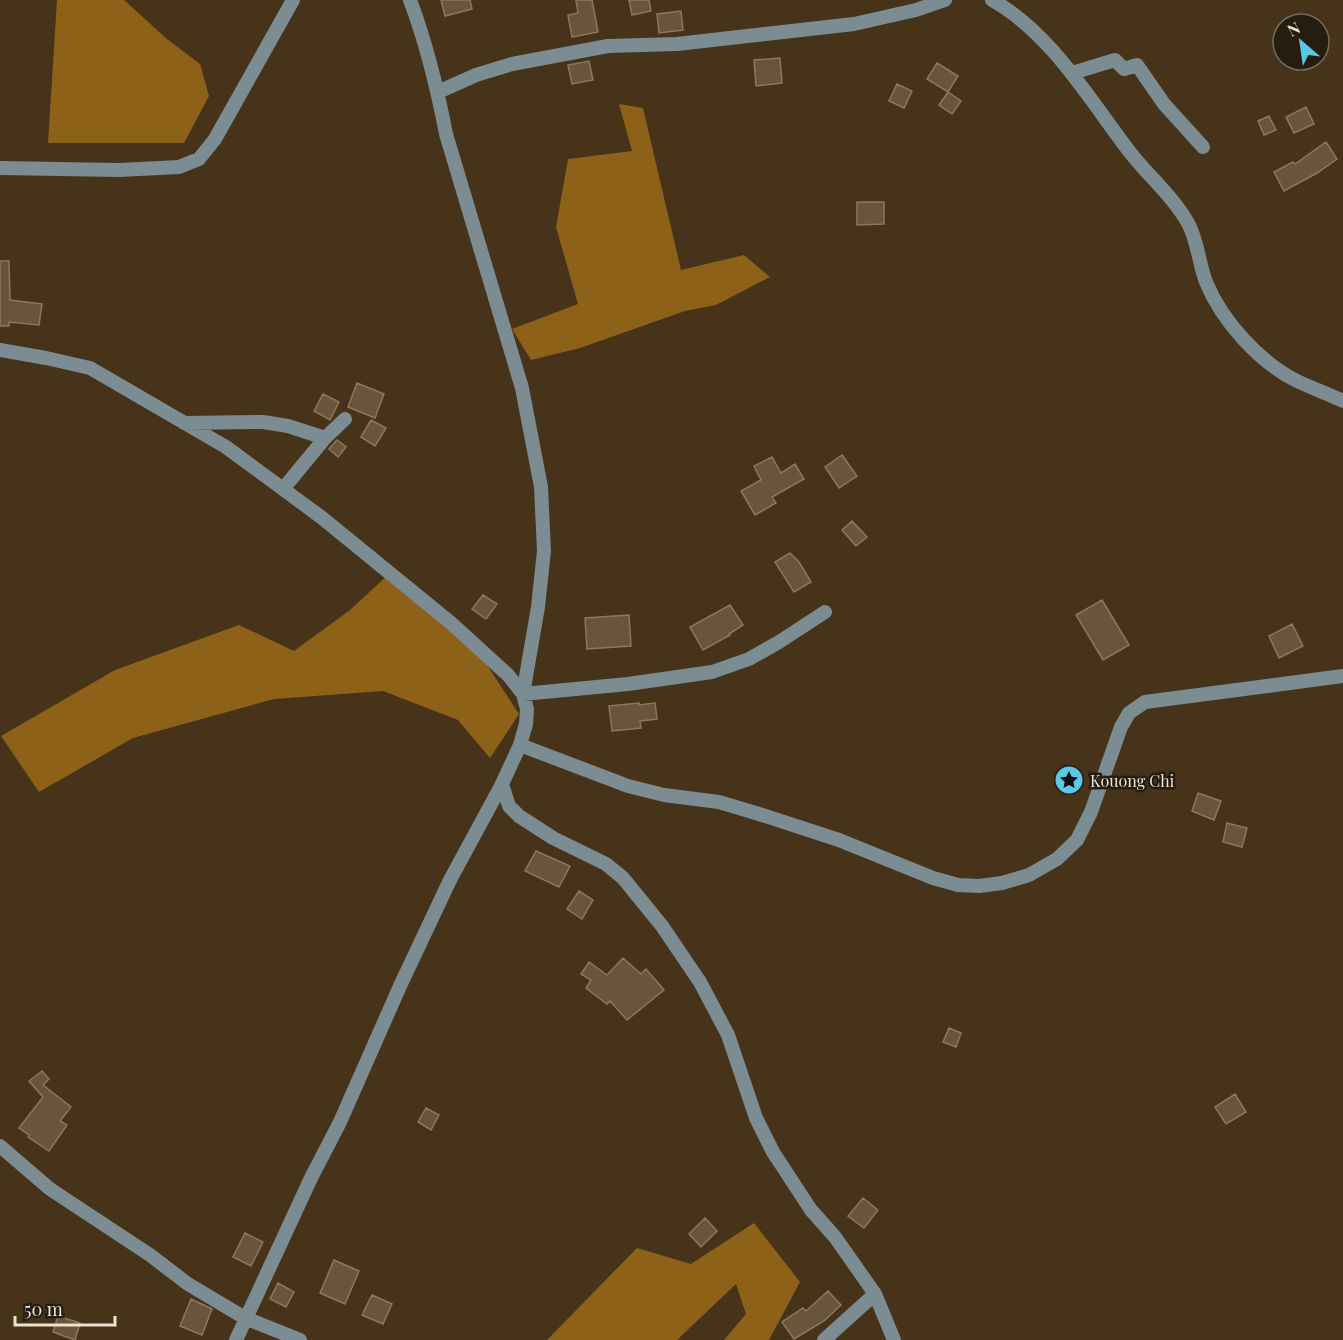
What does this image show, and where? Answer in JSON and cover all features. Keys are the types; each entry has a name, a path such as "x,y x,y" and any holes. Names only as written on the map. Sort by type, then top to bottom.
{"street":[{"path":"0,168 145,169 179,167 199,159 215,139 293,0"},
{"path":"410,0 426,42 446,134 522,388 541,487 544,551 538,607 523,694"},
{"path":"438,92 476,75 512,64 597,48 677,44 854,24 916,10 945,0"},
{"path":"992,0 1019,18 1072,73 1130,153 1180,211 1190,228 1205,280 1217,306 1238,333 1275,368 1296,381 1343,401"},
{"path":"1072,73 1115,60 1124,69 1137,66 1164,104 1203,147"},
{"path":"0,350 90,368 226,447 283,489 451,623 508,675 523,694 527,709 526,724 520,745 502,784 450,880 340,1122 311,1178 236,1340"},
{"path":"283,489 345,419"},
{"path":"184,423 263,422 288,426 326,438"},
{"path":"523,694 628,684 712,672 749,659 825,612"},
{"path":"520,745 628,786 664,795 719,802 759,813 839,840 933,878 958,885 979,886 1002,883 1029,874 1057,859 1077,840 1091,812 1121,727 1129,713 1145,702 1343,676"},
{"path":"502,784 509,806 519,816 553,838 606,864 624,878 662,926 700,982 728,1035 756,1118 773,1152 811,1210 835,1238 875,1294 894,1340"},
{"path":"0,1146 50,1189 150,1255 188,1284 245,1318 300,1340"},
{"path":"824,1340 875,1294"}],"shaded area":[{"path":"57,0 124,0 167,39 200,64 209,96 184,143 48,143"},
{"path":"619,104 643,108 681,270 744,255 770,277 716,305 685,311 580,348 531,360 512,329 578,304 556,227 568,159 632,151"},
{"path":"389,574 474,645 519,714 490,758 458,720 383,691 274,699 133,738 39,792 1,736 115,670 239,625 294,651 350,610"},
{"path":"754,1223 800,1282 769,1340 724,1340 746,1314 736,1284 677,1340 547,1340 637,1248 691,1264"}],"building":[{"path":"441,0 470,0 472,9 445,16"},
{"path":"576,0 592,0 598,32 572,37 568,15 578,13"},
{"path":"629,0 649,0 651,11 632,15"},
{"path":"681,11 683,30 659,33 657,14"},
{"path":"780,58 782,83 756,86 754,60"},
{"path":"589,61 593,80 572,84 568,65"},
{"path":"937,63 958,76 948,92 927,79"},
{"path":"897,84 912,91 904,108 889,101"},
{"path":"948,92 961,101 952,114 939,105"},
{"path":"1306,107 1314,124 1294,133 1286,117"},
{"path":"1269,116 1276,130 1264,135 1258,121"},
{"path":"1326,142 1337,159 1284,191 1274,172 1293,162 1295,164"},
{"path":"857,202 884,202 884,224 857,225"},
{"path":"0,261 9,261 10,300 42,304 39,325 9,322 9,326 0,326"},
{"path":"357,383 384,394 375,418 348,407"},
{"path":"323,394 339,402 330,420 314,411"},
{"path":"371,420 386,428 375,446 361,437"},
{"path":"337,440 346,447 338,457 329,449"},
{"path":"842,455 857,476 839,488 825,467"},
{"path":"772,457 781,473 795,464 804,479 772,497 776,503 755,515 741,491 761,480 754,466"},
{"path":"852,521 867,537 856,546 842,530"},
{"path":"790,553 799,562 811,582 794,592 775,562"},
{"path":"483,595 497,604 486,619 472,609"},
{"path":"1102,600 1129,645 1103,660 1076,615"},
{"path":"730,605 743,625 703,650 690,627"},
{"path":"629,615 631,646 587,649 585,618"},
{"path":"1292,624 1303,646 1279,658 1269,636"},
{"path":"639,703 639,705 655,703 657,719 640,721 641,728 612,731 609,706"},
{"path":"1198,793 1221,801 1214,820 1192,811"},
{"path":"1227,823 1247,828 1242,847 1223,842"},
{"path":"536,851 570,866 559,887 525,871"},
{"path":"579,891 593,900 582,919 567,909"},
{"path":"623,958 641,974 646,969 664,990 627,1020 610,1001 607,1004 586,988 591,980 581,974 589,962 607,975"},
{"path":"949,1028 961,1033 956,1047 943,1042"},
{"path":"42,1071 49,1079 43,1085 71,1107 60,1121 67,1125 49,1151 19,1128 43,1097 29,1081"},
{"path":"1235,1094 1246,1112 1226,1124 1215,1107"},
{"path":"426,1108 439,1115 431,1130 418,1122"},
{"path":"863,1198 878,1210 864,1228 848,1216"},
{"path":"705,1218 717,1231 701,1247 689,1234"},
{"path":"245,1233 263,1242 251,1266 233,1257"},
{"path":"334,1260 359,1271 345,1304 320,1293"},
{"path":"278,1283 294,1292 286,1307 270,1299"},
{"path":"828,1291 841,1305 824,1321 794,1339 782,1322 803,1308 806,1311"},
{"path":"372,1295 392,1304 383,1324 362,1315"},
{"path":"191,1299 212,1309 202,1335 180,1326"},
{"path":"58,1316 80,1323 75,1340 53,1332"}],"place":[{"name":"Kouong Chi","path":"1069,780"}]}
